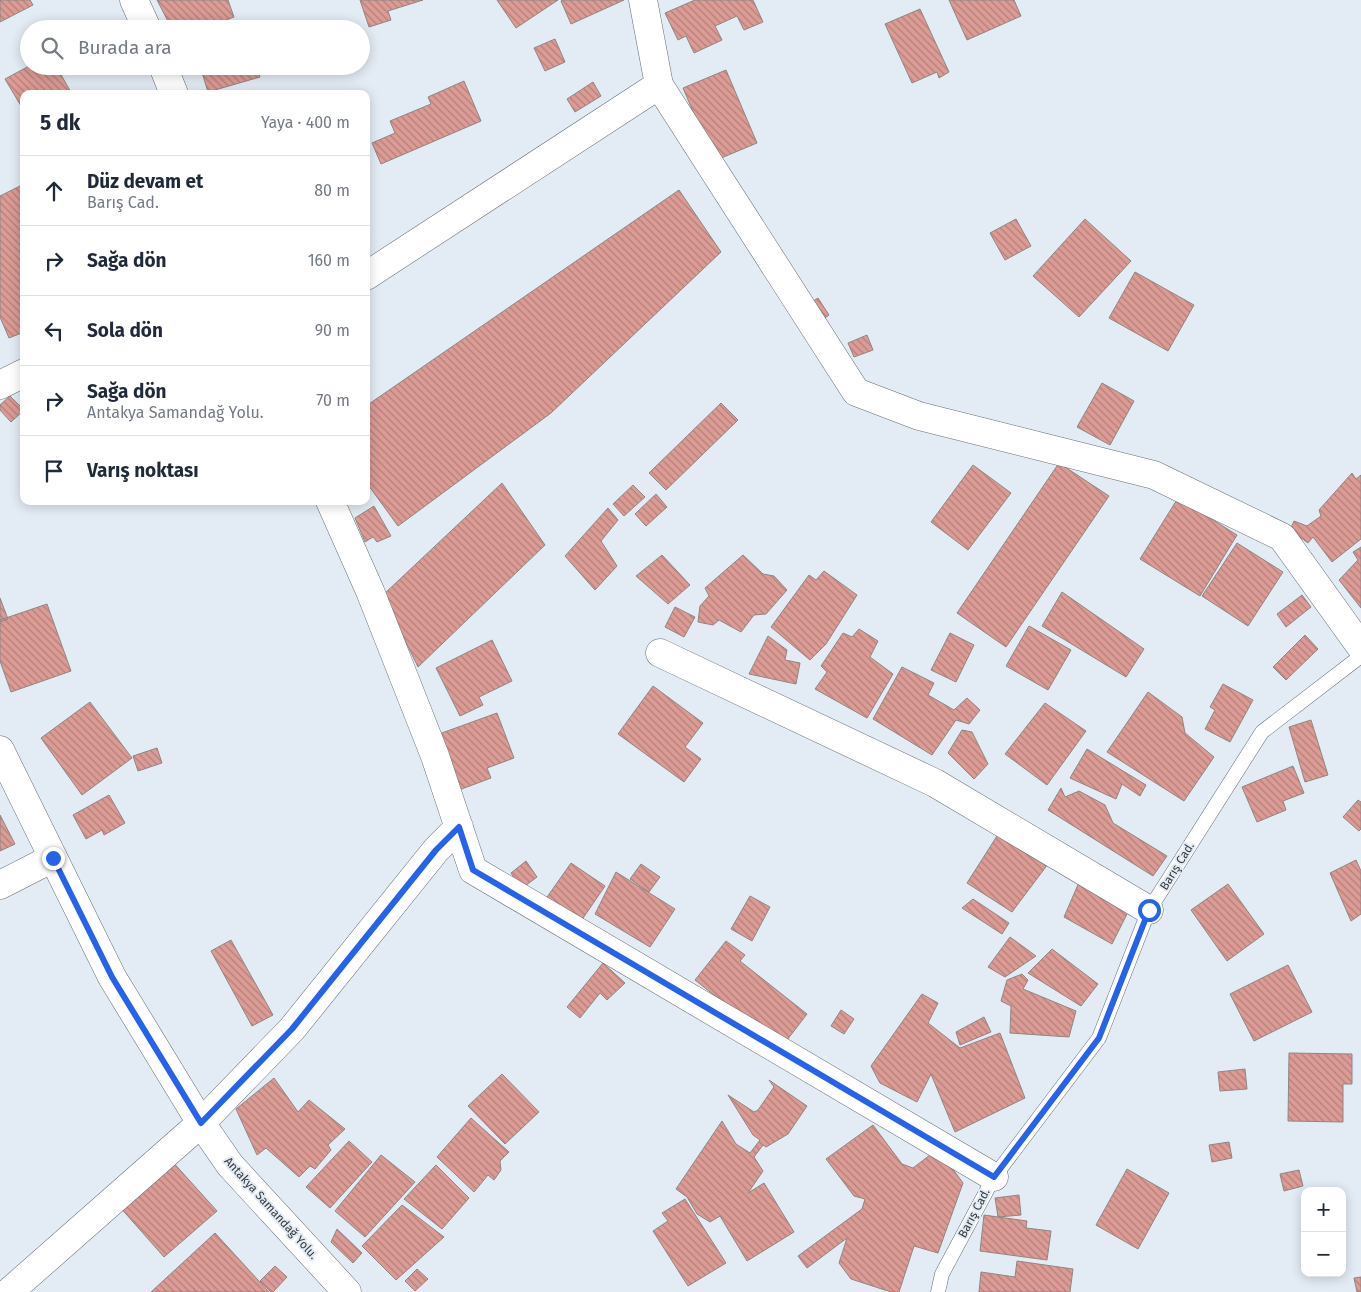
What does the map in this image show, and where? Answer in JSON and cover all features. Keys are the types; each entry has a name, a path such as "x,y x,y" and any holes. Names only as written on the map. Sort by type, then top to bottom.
{"street":[{"path":"134,0 143,20"},
{"path":"643,0 659,85 856,392 919,416 1154,475 1282,537 1361,647"},
{"path":"167,75 172,90"},
{"path":"370,273 659,85"},
{"path":"0,385 20,375"},
{"path":"332,505 370,592 432,747 473,870 994,1177"},
{"path":"660,654 935,783 1149,910"},
{"name":"Antakya Samandağ Yolu.","path":"0,750 112,977 201,1123 230,1166 347,1292"},
{"path":"9,1292 201,1123 292,1029 436,850 459,827"},
{"path":"0,885 53,858"}],"lane":[{"name":"Barış Cad.","path":"938,1292 942,1274 994,1177 1099,1038 1149,910 1262,732 1361,656"}],"building":[{"path":"0,0 30,0 33,5 0,22"},
{"path":"157,0 228,0 234,17 226,20 167,20"},
{"path":"360,0 423,0 388,11 391,20 370,27 370,20 367,20"},
{"path":"497,0 558,0 516,28"},
{"path":"562,0 624,0 571,24"},
{"path":"695,0 753,0 763,22 744,30 737,16 715,26 722,40 694,53 686,36 678,40 665,13"},
{"path":"949,0 1014,0 1021,16 967,40"},
{"path":"920,9 949,72 939,78 937,72 912,83 885,24"},
{"path":"555,39 565,62 545,71 534,48"},
{"path":"726,70 757,143 714,161 683,88"},
{"path":"20,71 20,75 61,75 70,90 20,90 20,104 5,79"},
{"path":"203,75 259,75 260,77 215,90 207,90"},
{"path":"464,81 481,121 381,164 372,143 395,133 390,121 431,104 428,97"},
{"path":"593,82 601,96 575,112 567,99"},
{"path":"20,186 20,334 9,338 0,317 0,196"},
{"path":"679,190 721,252 551,413 398,526 370,488 370,403"},
{"path":"1016,219 1031,246 1005,260 990,233"},
{"path":"1085,219 1131,261 1079,317 1033,276"},
{"path":"1135,272 1194,305 1168,351 1109,318"},
{"path":"818,298 829,315 808,330 796,312"},
{"path":"867,335 873,350 854,357 848,343"},
{"path":"1102,383 1134,401 1110,445 1077,427"},
{"path":"10,396 20,406 20,414 11,422 0,410 0,405"},
{"path":"721,403 738,420 666,490 649,473"},
{"path":"1059,463 1109,496 1006,647 957,613"},
{"path":"973,465 1011,493 968,550 931,522"},
{"path":"1352,473 1356,479 1361,475 1361,539 1332,562 1313,537 1308,543 1290,530 1294,521 1307,526 1321,516 1319,510"},
{"path":"502,483 545,545 418,667 383,595"},
{"path":"633,485 645,497 624,516 613,504"},
{"path":"656,494 667,507 646,526 635,514"},
{"path":"1178,498 1237,535 1200,596 1140,559"},
{"path":"374,506 391,536 377,542 373,537 365,542 355,518"},
{"path":"608,508 618,520 601,541 617,566 595,590 565,556"},
{"path":"1237,543 1283,572 1248,626 1202,596"},
{"path":"1361,547 1361,608 1339,580 1358,560 1353,552"},
{"path":"662,555 690,585 668,604 636,576"},
{"path":"743,555 763,574 774,576 787,590 766,614 754,615 741,632 719,620 713,625 698,622 700,606 709,596 705,588"},
{"path":"824,571 857,595 826,644 810,660 771,627 809,575 816,580"},
{"path":"1062,592 1144,649 1126,677 1042,626"},
{"path":"1302,595 1311,607 1286,627 1277,614"},
{"path":"0,598 8,619 0,622"},
{"path":"47,604 71,671 11,692 0,661 0,620"},
{"path":"675,607 695,617 684,637 665,627"},
{"path":"1029,626 1071,650 1048,690 1006,666"},
{"path":"859,629 878,641 870,657 893,674 867,718 815,689 827,672 821,666 843,633 852,637"},
{"path":"950,633 974,645 956,682 931,670"},
{"path":"1305,635 1318,649 1286,680 1273,667"},
{"path":"768,636 787,650 785,660 800,663 796,684 749,674"},
{"path":"492,640 512,681 479,697 483,705 460,716 436,668"},
{"path":"902,667 934,683 928,695 954,710 967,698 980,710 969,724 956,720 932,755 873,719"},
{"path":"1223,684 1253,700 1230,742 1205,729 1215,710 1210,707"},
{"path":"653,686 703,723 685,747 701,759 684,782 618,734"},
{"path":"1148,692 1182,717 1185,733 1214,757 1184,801 1107,752"},
{"path":"90,702 132,758 82,795 41,738"},
{"path":"1045,703 1086,731 1047,785 1005,754"},
{"path":"497,713 514,758 487,768 491,778 459,790 439,734"},
{"path":"1311,720 1328,775 1305,782 1289,727"},
{"path":"962,730 972,732 988,764 974,779 948,753"},
{"path":"157,748 162,763 138,771 133,756"},
{"path":"1087,749 1146,785 1140,796 1122,784 1116,799 1070,778"},
{"path":"1293,766 1304,793 1283,801 1286,810 1257,822 1242,787"},
{"path":"1061,788 1065,797 1079,791 1105,805 1113,823 1167,856 1153,876 1048,810"},
{"path":"109,795 125,823 104,835 102,830 86,839 73,815"},
{"path":"1358,800 1361,802 1361,829 1359,831 1343,817"},
{"path":"0,815 15,844 0,851"},
{"path":"997,836 1048,864 1012,912 967,883"},
{"path":"1356,860 1361,871 1361,914 1351,921 1330,873"},
{"path":"526,861 537,877 521,889 511,873"},
{"path":"571,863 605,886 579,924 545,900"},
{"path":"641,864 660,877 649,892 630,879"},
{"path":"616,872 675,909 650,947 595,914"},
{"path":"1080,880 1130,908 1112,944 1064,917"},
{"path":"1228,884 1264,934 1227,961 1191,910"},
{"path":"750,896 770,907 752,941 731,929"},
{"path":"973,899 1009,923 1002,934 962,908"},
{"path":"1010,937 1036,956 1005,977 988,967"},
{"path":"231,940 273,1015 252,1026 211,951"},
{"path":"726,941 745,955 740,961 807,1014 781,1048 695,980"},
{"path":"1052,949 1098,984 1081,1006 1028,973"},
{"path":"603,963 625,983 607,1000 600,993 580,1018 567,1007"},
{"path":"1288,965 1312,1012 1254,1041 1230,994"},
{"path":"1022,974 1028,980 1023,989 1076,1011 1069,1037 1010,1033 1011,1006 1001,1001 1007,980"},
{"path":"922,994 938,1003 928,1023 960,1048 1000,1033 1025,1098 955,1132 931,1074 917,1102 880,1083 871,1066"},
{"path":"841,1010 854,1019 844,1034 831,1026"},
{"path":"984,1017 991,1032 960,1045 956,1032"},
{"path":"1289,1053 1352,1054 1352,1084 1343,1084 1343,1122 1288,1121"},
{"path":"1245,1069 1247,1089 1220,1091 1218,1072"},
{"path":"502,1074 539,1112 505,1144 468,1106"},
{"path":"274,1078 298,1112 309,1100 345,1129 328,1145 331,1150 315,1169 310,1166 299,1177 266,1148 257,1155 236,1109"},
{"path":"769,1080 807,1106 788,1134 766,1147 763,1145 754,1157 763,1171 748,1193 764,1183 794,1232 747,1261 720,1216 710,1222 697,1214 687,1197 676,1189 722,1121 736,1144 750,1153 760,1140 753,1135 728,1095 754,1112 758,1110 774,1087"},
{"path":"471,1118 509,1152 500,1161 501,1170 494,1180 488,1175 474,1192 437,1157"},
{"path":"873,1125 902,1164 913,1168 930,1155 947,1161 963,1183 938,1253 914,1246 899,1292 891,1292 851,1279 839,1263 847,1238 807,1268 798,1256 862,1209 865,1199 854,1196 826,1159"},
{"path":"349,1141 372,1162 330,1208 306,1187"},
{"path":"1229,1142 1232,1158 1212,1162 1209,1145"},
{"path":"381,1155 415,1182 365,1237 335,1211"},
{"path":"171,1160 217,1211 164,1257 119,1206"},
{"path":"436,1165 469,1198 442,1229 404,1199"},
{"path":"1127,1169 1169,1193 1138,1249 1096,1225"},
{"path":"1299,1170 1303,1186 1284,1191 1280,1174"},
{"path":"1019,1195 1021,1215 998,1217 995,1198"},
{"path":"685,1199 726,1263 688,1286 653,1231 668,1221 662,1213"},
{"path":"402,1205 444,1237 396,1280 362,1246"},
{"path":"984,1215 1027,1221 1026,1228 1051,1231 1047,1260 980,1251"},
{"path":"337,1229 362,1253 353,1263 331,1242"},
{"path":"215,1233 269,1292 151,1292"},
{"path":"1017,1261 1073,1269 1070,1292 979,1292 981,1272 1015,1277"},
{"path":"275,1266 287,1277 271,1292 260,1281"},
{"path":"417,1269 428,1279 415,1291 405,1281"},
{"path":"1361,1277 1361,1292 1357,1292 1354,1278"}],"route":[{"path":"53,858 112,977 201,1123 292,1029 436,850 459,827 473,870 994,1177 1099,1038 1149,910"}]}
